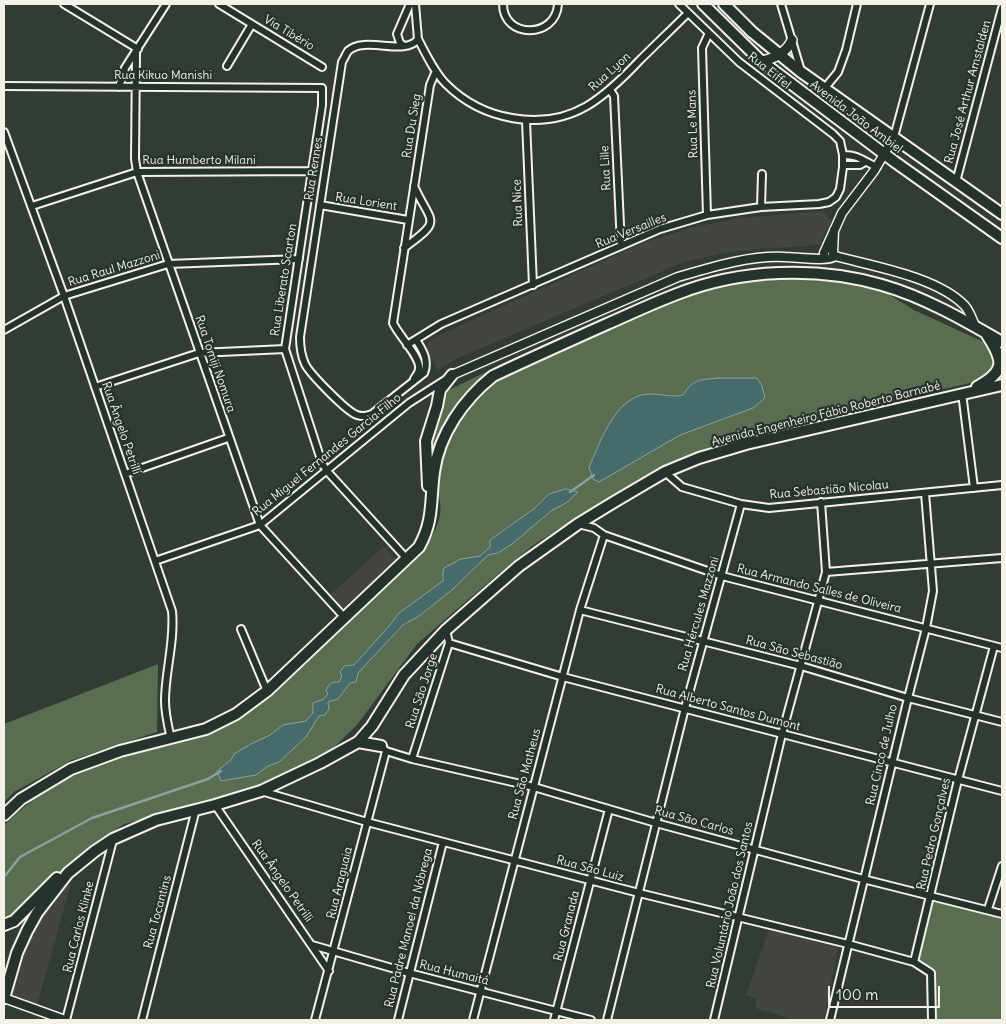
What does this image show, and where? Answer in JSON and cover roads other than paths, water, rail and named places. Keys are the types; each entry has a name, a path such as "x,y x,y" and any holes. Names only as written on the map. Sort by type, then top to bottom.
{"main road":[{"name":"Avenida João Ambiel","path":"703,4 762,60 885,155 1002,238"},
{"name":"Avenida João Ambiel","path":"724,4 752,32 801,72 1002,214"},
{"path":"762,60 769,60 779,54 789,46 792,40"},
{"path":"812,99 817,91 824,89"},
{"path":"4,815 21,799 71,769 120,751 206,729 223,722 268,691 419,547 426,536 430,520 434,471 443,442 459,412 471,395 493,376 678,293 720,280 786,273 824,274 883,285 976,326 1002,342"},
{"path":"967,392 994,377 998,368 998,353 986,332"},
{"path":"432,504 426,469 426,440 440,390 452,375"},
{"name":"Avenida Engenheiro Fábio Roberto Barnabé","path":"4,998 17,953 27,931 46,900 68,873 113,839 156,820 261,791 320,763 358,742 372,726 404,675 446,630 519,566 578,524 665,472 699,458 746,444 1002,385"},
{"path":"372,726 383,749"},
{"path":"358,742 383,749"},
{"path":"4,925 14,921 57,878 68,873"},
{"path":"4,992 4,998"}],"street":[{"path":"64,4 137,51"},
{"path":"119,87 125,68 166,4"},
{"name":"Via Tibério","path":"219,4 322,67"},
{"path":"410,4 397,34 400,43 404,46 411,45 418,39"},
{"name":"Rua Lyon","path":"414,4 418,39 445,84 465,101 487,112 526,121 565,115 586,107 610,90 688,13"},
{"path":"503,4 503,9 508,19 516,27 526,30 537,30 548,25 555,16 558,4"},
{"name":"Rua Eiffel","path":"679,4 739,62 833,134 840,141 843,155"},
{"path":"781,4 801,72"},
{"path":"824,89 838,72 846,50 857,4"},
{"path":"452,375 565,325 686,275 740,261 780,256 823,260 832,259 834,230 842,214 877,167 894,137 930,4"},
{"name":"Rua José Arthur Amstalden","path":"956,182 1002,8"},
{"path":"401,24 409,22 416,25"},
{"path":"227,66 252,24"},
{"name":"Rua Le Mans","path":"707,215 702,48 709,33"},
{"name":"Rua Rennes","path":"380,45 397,34"},
{"name":"Rua Rennes","path":"404,46 358,46 348,51 342,62 300,337 301,351 306,365 313,376 350,412 365,417 372,414 424,373 426,360 416,340"},
{"name":"Rua Tomiji Nomura","path":"137,51 135,87 135,159 137,172 228,438 260,525 345,618"},
{"name":"Rua Du Sieg","path":"407,345 396,331 393,323 430,85 436,71"},
{"name":"Rua Kikuo Manishi","path":"4,86 322,88"},
{"name":"Rua Liberato Scarton","path":"322,88 322,105 285,349 322,462 327,471 407,559"},
{"name":"Rua Lille","path":"610,90 614,96 621,246"},
{"name":"Rua Nice","path":"526,121 533,285"},
{"name":"Rua Ângelo Petrilli","path":"4,132 64,296 172,611 174,626 165,700 166,718 171,739"},
{"path":"874,146 879,157 877,167"},
{"path":"843,155 851,154 877,167"},
{"name":"Rua Versailles","path":"407,345 441,324 660,229 707,215 829,202 836,197 840,189 843,155"},
{"path":"843,165 860,165 865,162"},
{"name":"Rua Humberto Milani","path":"32,206 137,172 312,171"},
{"path":"761,208 762,174"},
{"path":"404,248 428,230 431,222 429,213 420,200 414,186"},
{"name":"Rua Lorient","path":"320,205 408,220"},
{"path":"831,254 914,278 943,290 963,304 969,311 976,326"},
{"name":"Rua Raul Mazzoni","path":"4,327 64,296 168,264 299,259"},
{"path":"407,345 418,361 419,369 412,383"},
{"path":"95,387 199,353 285,349"},
{"name":"Rua Miguel Fernandes Garcia Filho","path":"155,561 260,525 409,403 452,375"},
{"path":"967,392 974,488"},
{"path":"125,474 228,438"},
{"name":"Rua Sebastião Nicolau","path":"665,472 682,487 741,504 769,508 1002,485"},
{"name":"Rua Cinco de Julho","path":"830,1020 926,628 933,591 925,493"},
{"name":"Rua Voluntário João dos Santos","path":"714,1020 782,734 826,572 821,502"},
{"name":"Rua Hércules Mazzoni","path":"607,1020 685,708 741,504"},
{"name":"Rua Armando Salles de Oliveira","path":"578,524 594,528 604,535 722,576 1002,648"},
{"name":"Rua São Matheus","path":"473,1020 580,610 604,535"},
{"path":"826,572 1002,558"},
{"name":"Rua São Sebastião","path":"580,610 801,666 908,698 1002,722"},
{"path":"240,629 268,691"},
{"name":"Rua São Jorge","path":"412,759 449,644 446,630"},
{"name":"Rua Alberto Santos Dumont","path":"449,644 563,677 1002,791"},
{"name":"Rua Pedro Gonçalves","path":"914,962 958,780 994,646"},
{"name":"Rua São Carlos","path":"383,749 412,759 534,787 754,850 1002,914"},
{"name":"Rua Araguaia","path":"315,1020 367,822 383,749"},
{"name":"Rua São Luiz","path":"261,791 443,842 914,962"},
{"name":"Rua Ângelo Petrilli","path":"215,805 329,971"},
{"name":"Rua Tocantins","path":"142,1020 196,809"},
{"name":"Rua Granada","path":"554,1020 609,809"},
{"name":"Rua Carlos Klinke","path":"66,1020 113,839"},
{"name":"Rua Padre Manoel da Nóbrega","path":"398,1020 443,842"},
{"path":"988,909 1002,866"},
{"name":"Rua Humaitá","path":"312,944 409,973 592,1020"},
{"path":"914,962 931,973 932,1020"},
{"path":"4,998 66,1020"}],"water":[{"path":"718,378 757,378 762,386 765,398 753,408 680,435 599,482 593,479 589,467 598,446 610,422 626,403 636,397 648,394 683,395 690,386 698,381"},
{"path":"566,489 578,492 566,503 551,511 512,544 498,553 488,555 453,589 419,616 403,625 358,673 356,682 350,683 338,699 328,702 329,709 325,715 319,716 306,737 279,762 268,766 256,775 221,781 217,771 231,760 234,754 270,735 283,725 306,721 313,713 313,703 324,699 328,694 326,691 328,686 334,682 339,682 342,677 340,672 344,666 354,665 399,613 443,581 444,568 461,559 480,556 490,547 490,540 535,508 549,494"}],"waterway":[{"path":"570,492 594,475"},
{"path":"4,877 20,857 92,818 208,779 221,771"}]}
